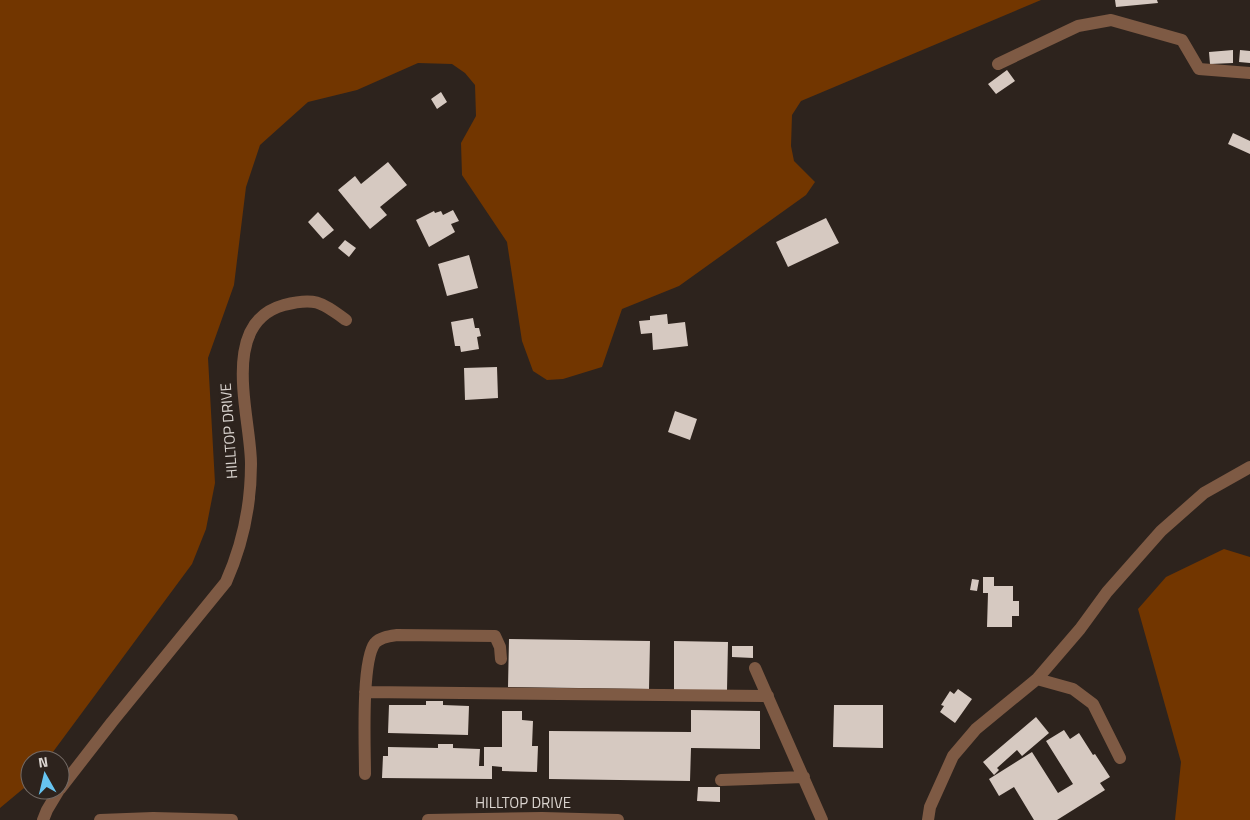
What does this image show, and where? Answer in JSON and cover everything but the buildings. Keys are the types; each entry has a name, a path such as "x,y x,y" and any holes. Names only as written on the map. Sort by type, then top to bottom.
{"street":[{"path":"998,64 1078,26 1111,20 1182,40 1200,69 1250,73"},
{"name":"HILLTOP DRIVE","path":"70,777 112,722 226,582 237,557 247,509 251,465 242,374 243,358 247,339 255,324 265,313 278,307 297,302 313,301 324,304 346,320"},
{"path":"928,820 930,806 952,756 976,729 1037,679 1080,629 1108,592 1161,532 1204,493 1250,467"},
{"path":"365,774 365,692 370,654 376,642 387,636 397,635 495,636 500,646 501,659"},
{"path":"755,668 822,820"},
{"path":"1037,679 1073,690 1093,704 1120,758"},
{"path":"365,692 768,696"},
{"path":"721,780 804,777"},
{"name":"HILLTOP DRIVE","path":"43,820 54,800"},
{"path":"100,820 153,818 232,820"},
{"name":"HILLTOP DRIVE","path":"428,820 542,818 618,820"}],"shaded area":[{"path":"0,0 1041,0 801,101 792,115 791,146 794,161 815,182 806,195 679,286 622,309 602,367 563,379 547,380 533,371 522,341 507,242 462,175 461,143 476,116 475,85 465,73 452,64 418,63 357,90 308,102 260,145 246,187 234,285 208,358 215,483 206,529 192,564 54,750 20,750 20,791 0,808"},
{"path":"1224,549 1250,557 1250,820 1175,820 1181,762 1138,609 1166,577"}]}
